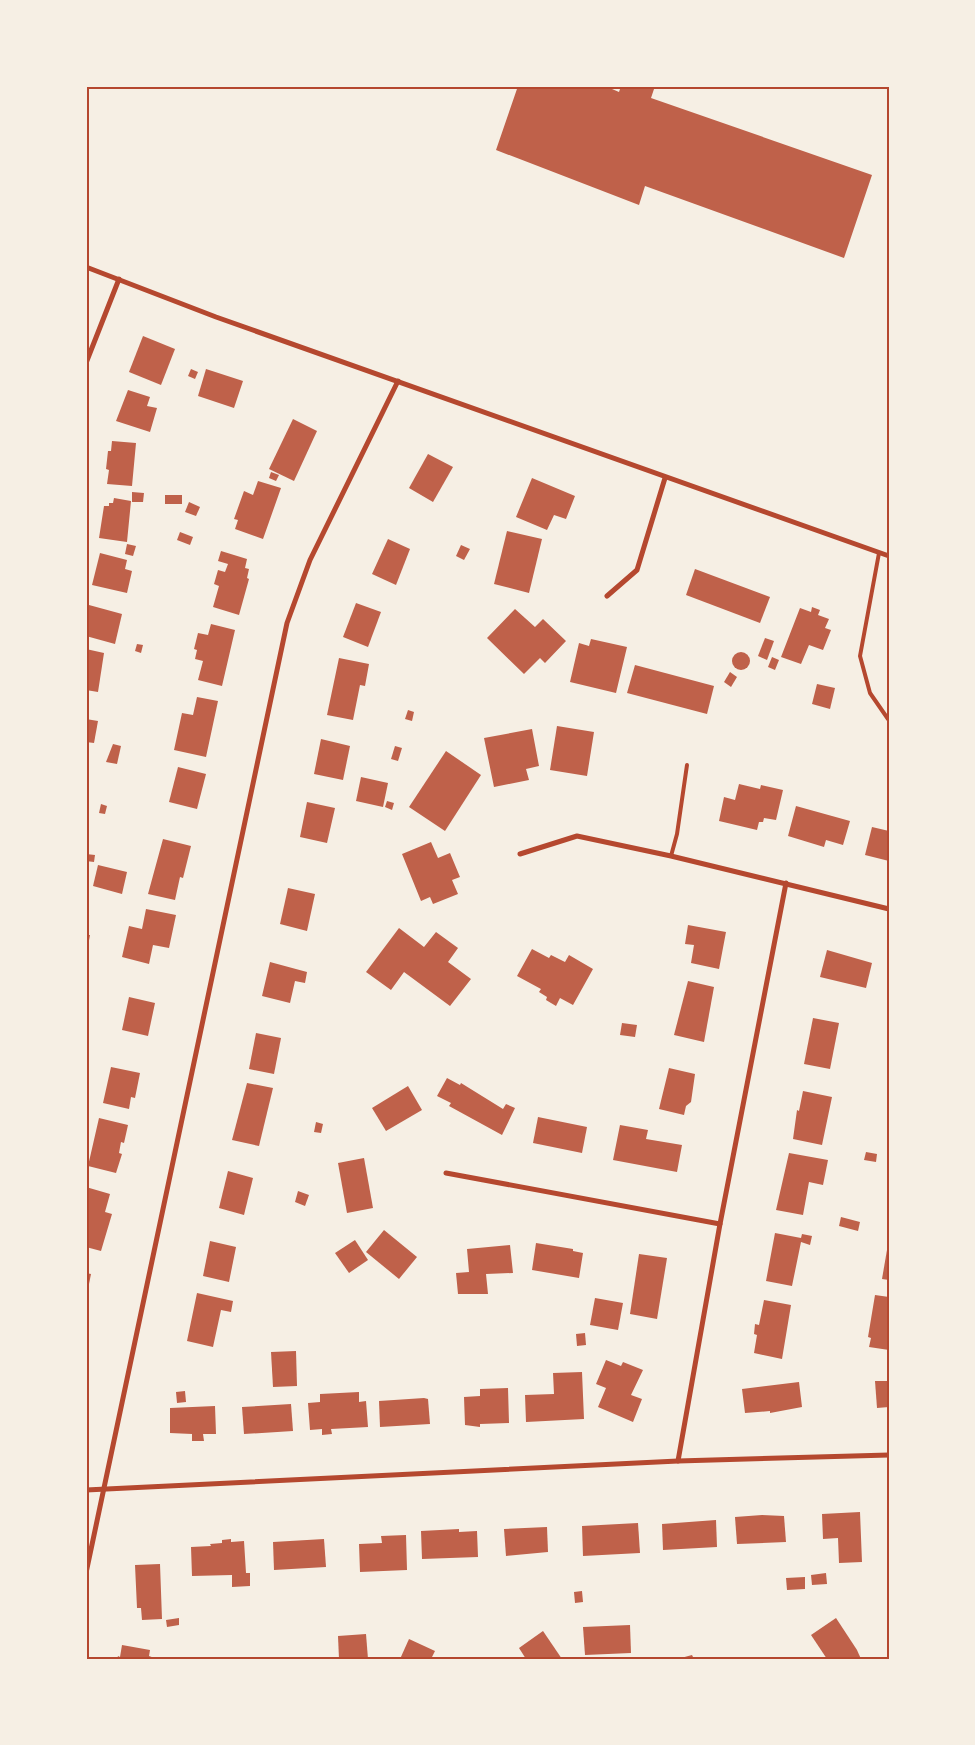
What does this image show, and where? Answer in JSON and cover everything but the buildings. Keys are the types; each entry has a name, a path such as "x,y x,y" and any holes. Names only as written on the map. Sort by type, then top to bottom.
{"street":[{"path":"86,268 216,317 889,556"},
{"path":"86,363 119,279"},
{"path":"86,1573 287,623 310,560 398,381"},
{"path":"607,596 637,570 665,478"},
{"path":"520,854 577,836 671,856 889,909"},
{"path":"678,1461 720,1224 786,883"},
{"path":"446,1173 720,1224"},
{"path":"86,1490 678,1461 889,1455"}],"lane":[{"path":"879,553 860,656 870,693 888,719"},
{"path":"671,856 677,834 687,765"}]}
